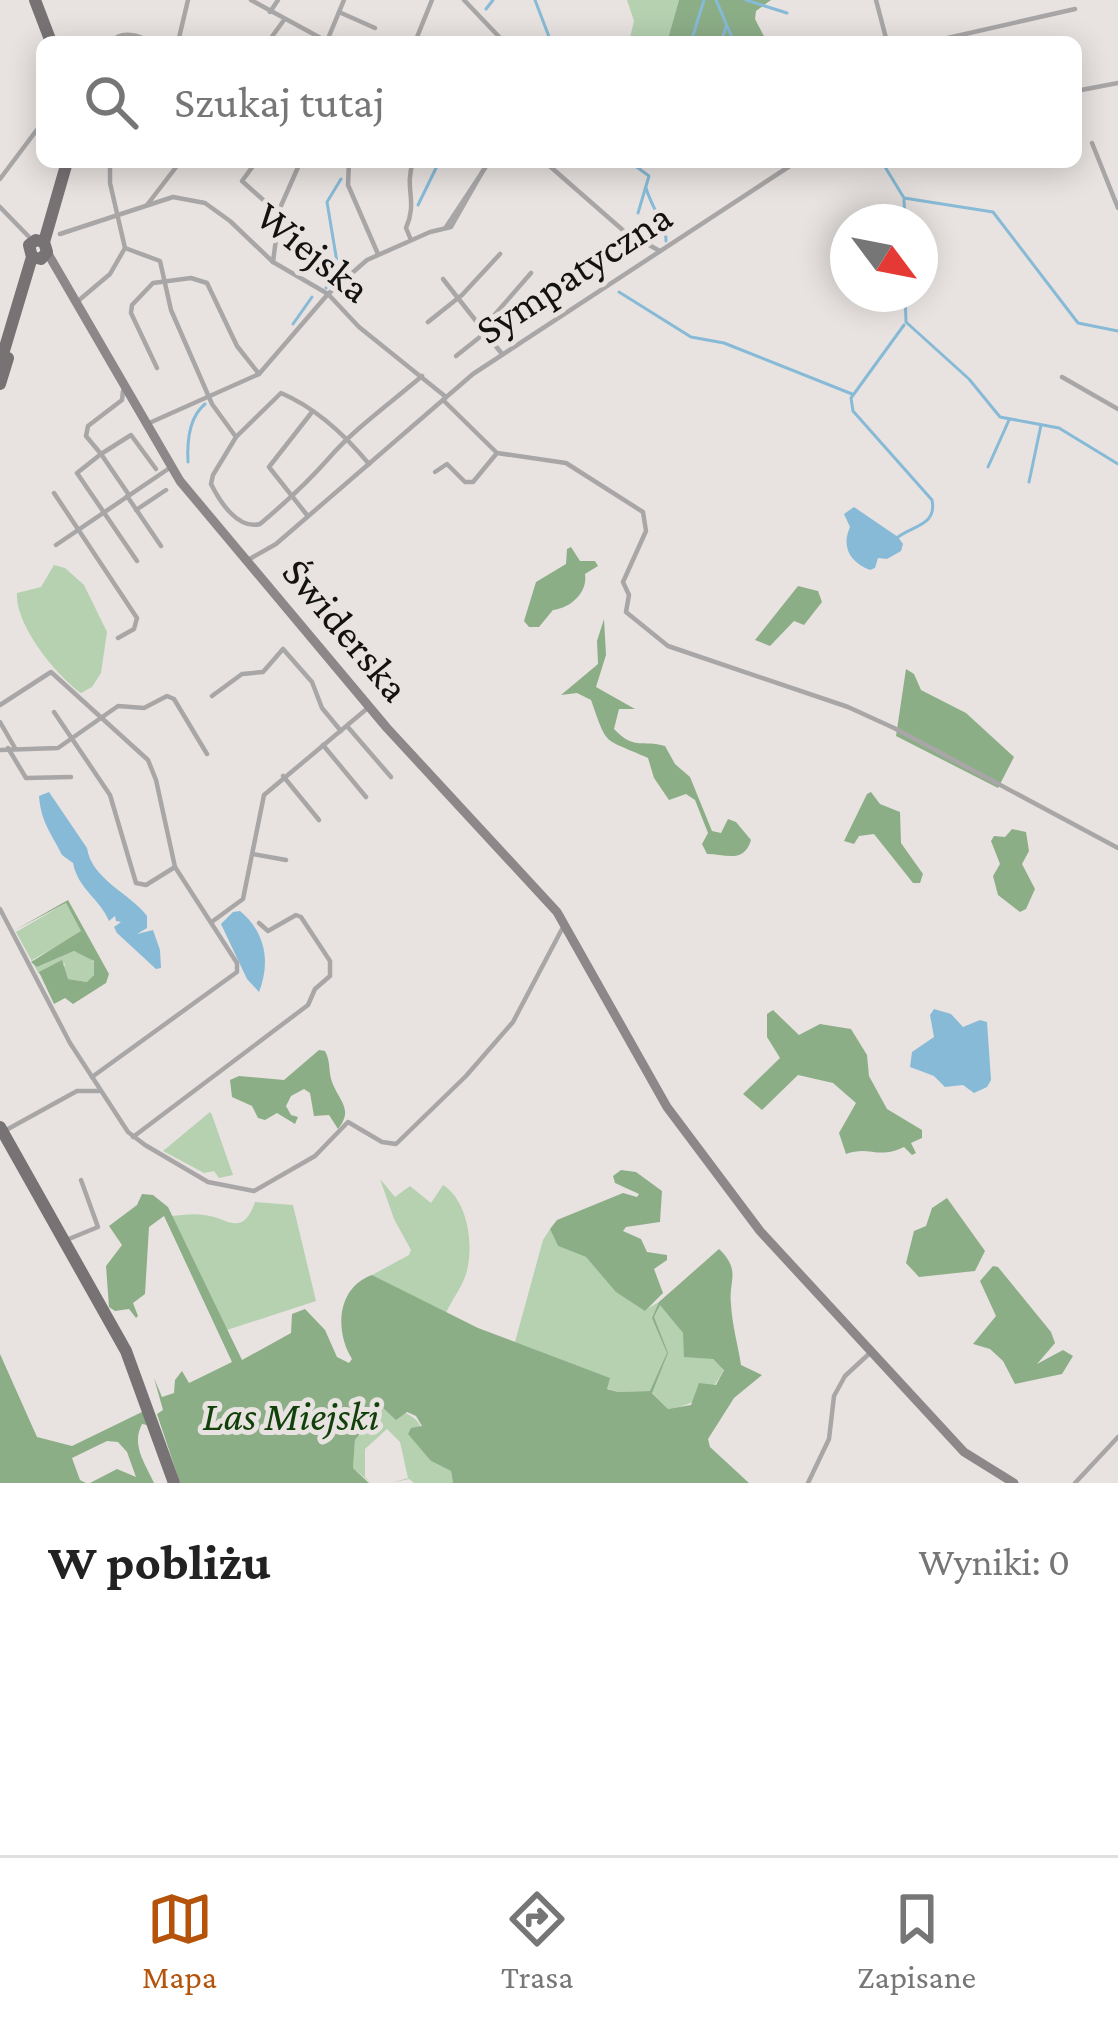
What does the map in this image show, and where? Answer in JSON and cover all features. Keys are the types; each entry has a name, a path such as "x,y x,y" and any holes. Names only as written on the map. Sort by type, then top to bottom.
{"main road":[{"path":"34,0 49,36"},
{"path":"0,384 62,168"},
{"path":"0,364 38,249"},
{"path":"1,1130 131,1363 174,1483"}],"street":[{"path":"179,36 188,0"},
{"path":"251,0 316,36"},
{"path":"270,12 278,0"},
{"path":"330,36 344,0"},
{"path":"417,36 432,0"},
{"path":"464,0 498,36"},
{"path":"876,0 885,36"},
{"path":"957,36 1076,9"},
{"path":"339,12 375,28"},
{"path":"272,36 284,20"},
{"path":"1082,91 1118,83"},
{"path":"0,179 36,131"},
{"path":"1092,143 1118,208"},
{"path":"78,301 110,274 125,248 110,168"},
{"path":"146,206 174,168"},
{"path":"252,168 242,181 279,213"},
{"path":"274,262 279,213 296,168"},
{"path":"349,168 348,185 378,254"},
{"path":"411,168 414,211 406,229 411,240"},
{"path":"147,424 259,374 328,295 378,254 453,224 485,168"},
{"path":"551,168 626,232 661,250"},
{"name":"Sympatyczna","path":"246,561 270,549 502,354 787,168"},
{"name":"Wiejska","path":"60,234 179,197 205,203 274,262 328,295 371,337 422,376 497,453"},
{"path":"0,207 38,249"},
{"path":"125,248 158,259 170,308 208,397 234,440"},
{"name":"Świderska","path":"38,249 58,268 171,467 369,706 543,896 565,926 667,1107 770,1244 969,1457 1014,1483"},
{"path":"428,322 500,254"},
{"path":"456,356 484,331 531,273"},
{"path":"157,368 131,311 149,284 191,278 207,283 239,349 259,374"},
{"path":"443,279 502,354"},
{"path":"369,464 349,440 288,395 278,394 234,440 211,484 240,522 257,525 292,496 349,440 422,376"},
{"path":"1062,377 1118,409"},
{"path":"126,386 122,400 86,430 86,436 160,546"},
{"path":"309,517 269,466 312,412"},
{"path":"137,561 77,473 131,435 156,470"},
{"path":"435,472 447,464 465,482 478,478 497,453 566,463 643,512 646,531 623,582 629,595 627,616 668,646 848,707 1118,848"},
{"path":"56,545 171,467"},
{"path":"136,510 166,490"},
{"path":"54,493 137,618 134,629 118,638"},
{"path":"212,696 242,674 263,672 283,649 312,682 322,708 391,777"},
{"path":"0,706 51,672 138,748 153,769 175,867 237,962 237,972 92,1078"},
{"path":"0,750 55,749 118,706 144,707 170,696 207,754"},
{"path":"213,920 243,899 264,795 369,706"},
{"path":"54,712 113,801 136,883 146,885 175,867"},
{"path":"0,722 26,778 71,777"},
{"path":"323,745 365,797"},
{"path":"283,776 320,820"},
{"path":"254,854 286,860"},
{"path":"0,909 92,1078 133,1136 212,1183 236,1189 260,1189 315,1156 348,1122 382,1142 396,1144 513,1022 565,926"},
{"path":"133,1136 308,1005 315,989 330,976 330,961 301,916 268,931 259,922"},
{"path":"1,1130 76,1091 100,1090"},
{"path":"212,1183 214,1174"},
{"path":"64,1240 98,1227 81,1180"},
{"path":"808,1483 830,1439 833,1396 845,1376 871,1352"},
{"path":"1076,1483 1118,1436"}],"green space":[{"path":"627,0 679,0 669,36 630,36 634,21"},
{"path":"679,0 771,0 756,11 764,36 669,36"},
{"path":"571,547 580,561 595,561 598,566 585,574 584,587 572,602 553,610 539,627 529,627 524,621 536,582 566,564"},
{"path":"54,565 65,568 84,585 107,632 101,673 81,693 39,648 18,606 17,593 41,587"},
{"path":"798,586 818,591 822,602 804,625 794,621 770,646 755,640"},
{"path":"604,619 606,655 596,687 635,709 619,709 614,729 633,742 665,746 690,777 712,831 721,833 728,819 736,822 751,840 744,852 707,854 702,844 708,833 695,800 686,794 669,800 648,758 604,734 591,700 577,693 561,695 598,664 597,641"},
{"path":"906,669 914,674 921,690 966,713 1014,757 998,788 896,736"},
{"path":"871,792 880,804 900,812 901,843 923,874 920,883 913,883 874,834 859,836 854,844 844,841"},
{"path":"1012,829 1026,832 1029,851 1022,864 1035,889 1020,912 998,895 993,876 1000,864 991,841"},
{"path":"68,900 109,974 106,983 73,1004 65,998 54,1004 39,972 62,960 68,979 87,982 94,975 94,961 74,951 37,967 31,962 81,931 66,903 15,930"},
{"path":"66,903 82,932 32,960 37,967 74,951 95,964 88,982 68,979 65,963 39,974 16,932"},
{"path":"773,1010 799,1035 820,1024 851,1029 867,1055 869,1076 887,1109 922,1130 922,1138 911,1143 916,1153 904,1147 846,1154 839,1133 856,1103 833,1083 798,1075 762,1110 743,1094 780,1058 767,1037 767,1014"},
{"path":"319,1050 327,1055 332,1082 344,1105 345,1116 338,1129 329,1115 314,1116 310,1093 304,1089 291,1096 286,1106 298,1117 295,1124 277,1113 265,1120 258,1118 252,1106 232,1097 230,1080 239,1076 284,1080"},
{"path":"210,1112 233,1175 219,1178 214,1171 204,1173 163,1151"},
{"path":"621,1170 636,1172 662,1191 660,1222 623,1231 641,1239 647,1252 667,1255 654,1269 663,1293 645,1311 616,1292 586,1257 558,1246 550,1229 557,1220 623,1193 637,1197 639,1194 615,1183 613,1176"},
{"path":"380,1179 395,1197 410,1186 431,1203 443,1185 459,1202 469,1253 465,1277 446,1313 372,1275 411,1250"},
{"name":"Las Miejski","path":"142,1194 153,1195 168,1207 242,1360 291,1333 292,1314 305,1309 325,1330 337,1357 349,1363 352,1359 341,1324 345,1300 360,1281 372,1275 478,1328 610,1378 607,1389 618,1392 650,1391 667,1353 652,1318 659,1302 719,1249 732,1270 732,1312 741,1365 762,1375 734,1398 708,1439 710,1447 749,1483 453,1483 451,1471 431,1461 408,1434 411,1428 422,1426 416,1416 407,1412 396,1420 381,1406 355,1440 353,1468 369,1483 180,1483 157,1414 163,1410 154,1378 162,1397 174,1393 182,1371 189,1383 232,1362 164,1216 149,1227 145,1294 133,1303 138,1316 129,1309 109,1307 106,1266 122,1245 109,1226 137,1205","holes":["660,1305 683,1333 684,1357 713,1359 724,1370 716,1385 699,1383 691,1405 668,1409 652,1393 668,1353 654,1317"]},
{"path":"947,1198 985,1251 975,1271 919,1277 906,1263 914,1231 926,1226 932,1208"},
{"path":"255,1202 293,1205 316,1301 227,1330 171,1216 200,1214 239,1223"},
{"path":"550,1229 558,1246 586,1257 617,1292 645,1310 659,1302 683,1333 724,1369 708,1392 668,1409 651,1391 606,1388 609,1378 515,1342"},
{"path":"993,1266 1051,1332 1055,1343 1037,1364 1063,1350 1073,1356 1062,1374 1015,1384 1003,1361 990,1349 973,1344 996,1316 980,1281"},
{"name":"Las Miejski","path":"0,1354 37,1437 72,1446 144,1411 169,1483 147,1425 142,1424 139,1447 154,1483 90,1483 117,1469 136,1477 127,1452 118,1442 107,1441 72,1458 80,1480 86,1483 0,1483"},
{"path":"381,1405 418,1422 431,1461 451,1471 453,1483 409,1479 391,1483 408,1478 400,1442 387,1429 365,1449 365,1477 371,1483 353,1468 355,1439"}],"water":[{"path":"854,507 903,544 901,551 887,559 878,558 870,570 857,563 847,547 850,527 844,514"},
{"path":"49,792 96,869 147,916 147,928 137,934 153,930 161,968 156,969 117,933 114,927 121,922 115,916 109,921 79,880 73,863 62,855 40,805 39,796"},
{"path":"240,911 255,928 263,948 265,969 259,992 247,979 221,924"},
{"path":"934,1009 951,1014 963,1027 987,1022 991,1080 987,1087 974,1093 963,1085 945,1087 934,1076 910,1067 912,1052 934,1037 930,1015"}],"waterway":[{"path":"486,9 493,0"},
{"path":"535,0 549,36"},
{"path":"693,36 704,0"},
{"path":"716,0 731,36"},
{"path":"746,0 787,13"},
{"path":"723,36 726,27"},
{"path":"418,205 436,168"},
{"path":"638,168 649,176 638,213"},
{"path":"886,168 904,198 993,212 1078,323 1118,331"},
{"path":"326,288 338,268 327,202 341,179"},
{"path":"646,188 666,241"},
{"path":"904,200 904,204"},
{"path":"619,292 691,337 724,343 852,394"},
{"path":"293,324 312,297"},
{"path":"906,312 906,322 969,379 1000,417 1059,428 1118,464"},
{"path":"898,537 928,520 932,500 853,411 851,398 904,325"},
{"path":"188,462 192,423 205,404"},
{"path":"988,467 1009,420"},
{"path":"1029,482 1041,425"}]}
